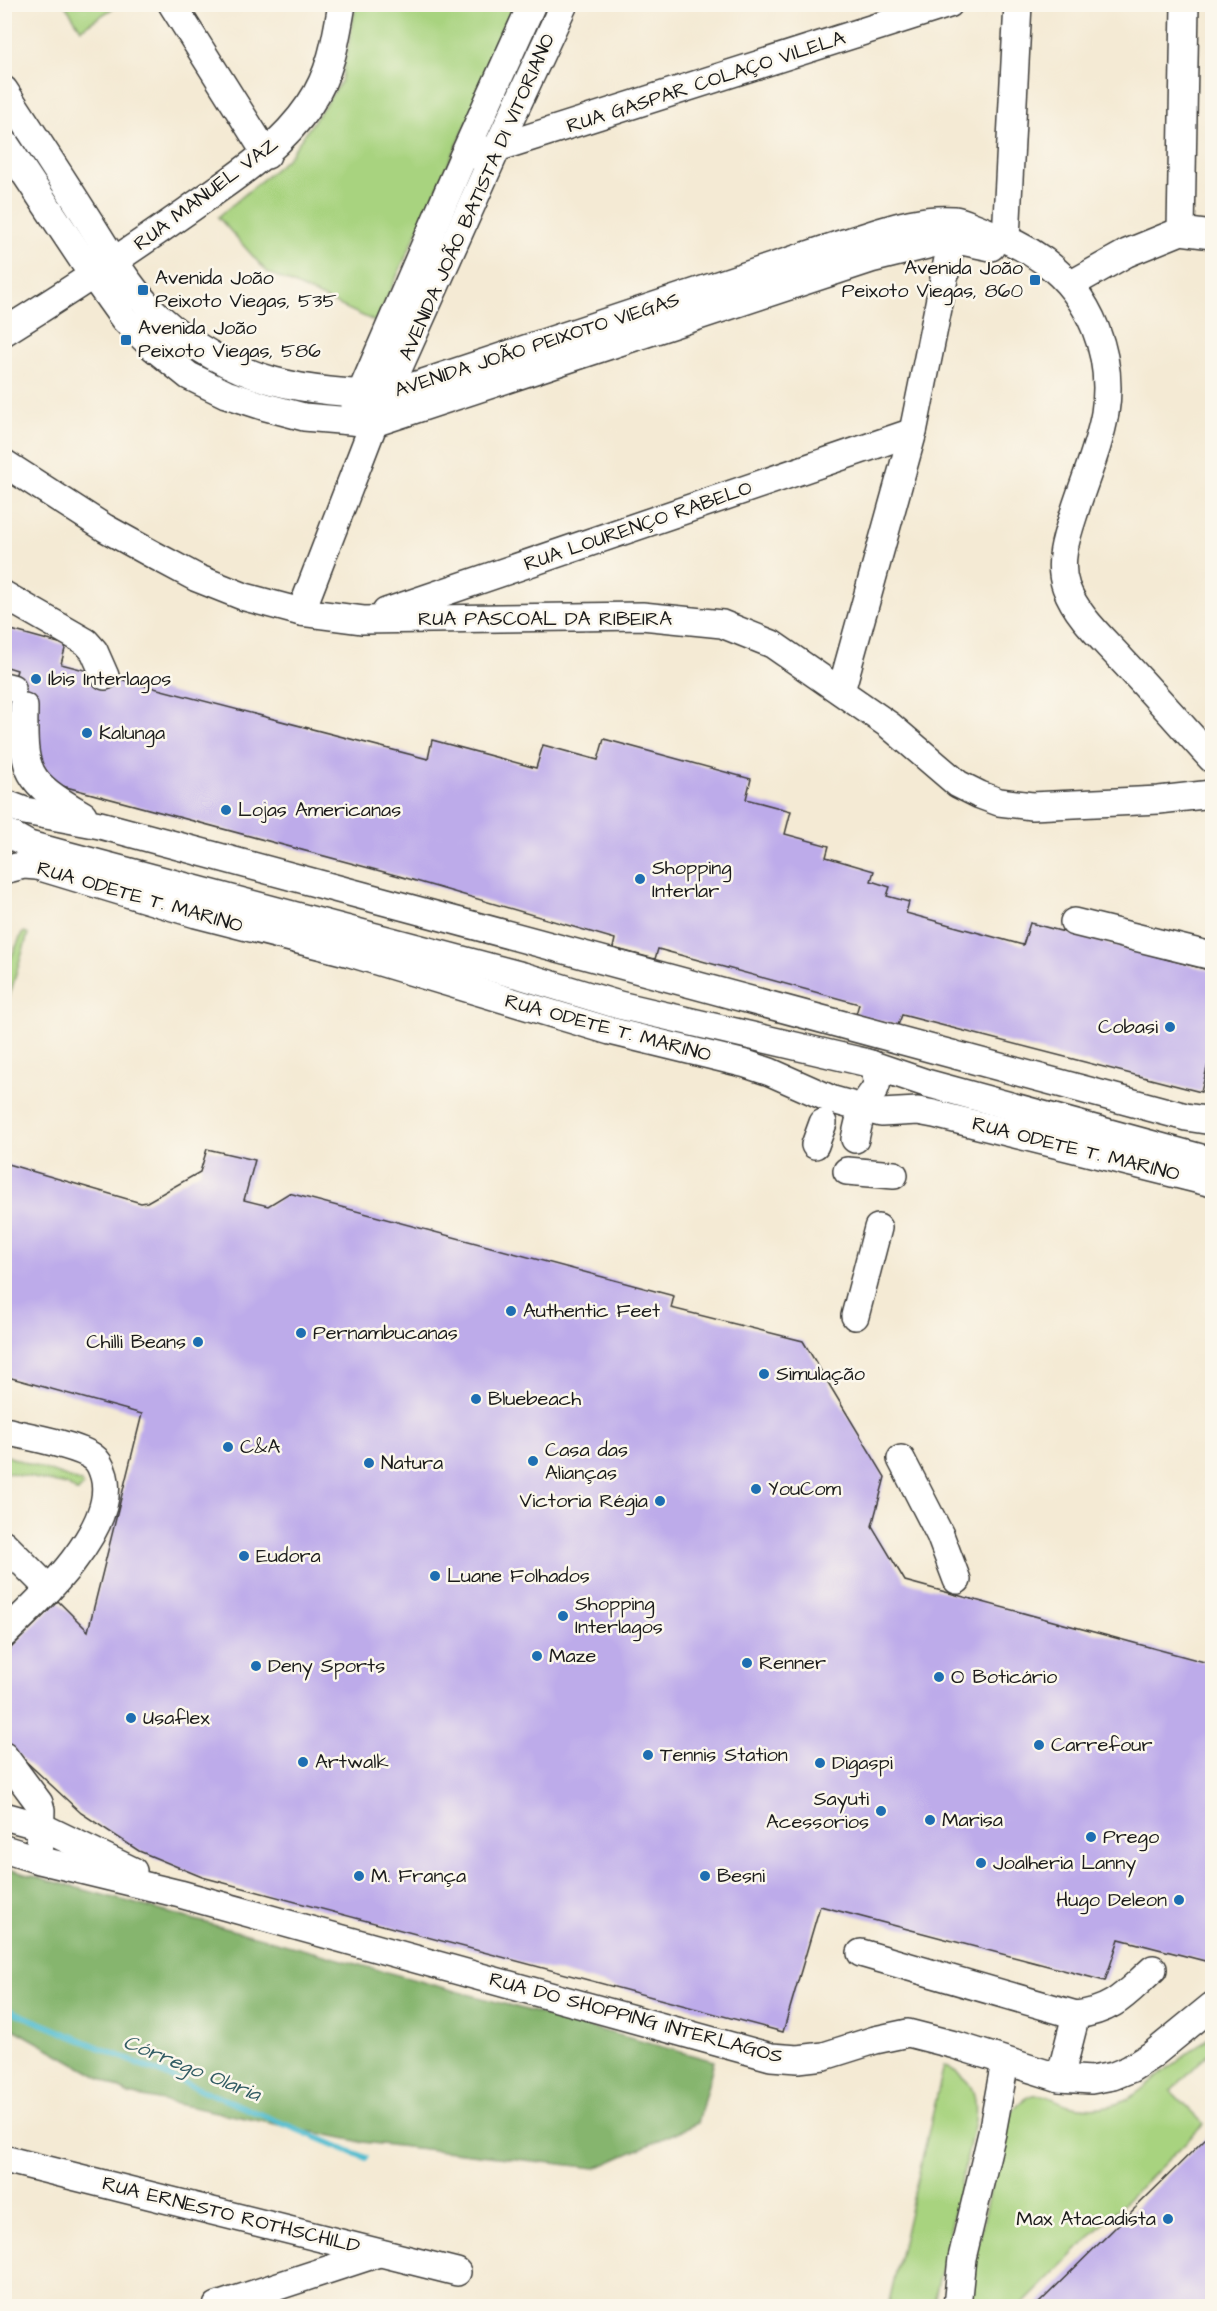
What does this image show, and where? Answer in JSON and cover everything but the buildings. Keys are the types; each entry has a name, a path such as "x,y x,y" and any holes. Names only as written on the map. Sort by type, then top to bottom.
{"street":[{"path":"172,4 267,154"},
{"name":"RUA MANUEL VAZ","path":"4,332 104,269 267,154 306,110 328,70 342,4"},
{"name":"AVENIDA JOÃO BATISTA DI VITORIANO","path":"301,612 362,422 463,157 532,4"},
{"name":"AVENIDA JOÃO BATISTA DI VITORIANO","path":"374,394 497,148 564,4"},
{"name":"RUA GASPAR COLAÇO VILELA","path":"463,157 948,4"},
{"path":"1006,238 1018,4"},
{"path":"1181,231 1185,4"},
{"name":"AVENIDA JOÃO PEIXOTO VIEGAS","path":"4,90 104,269 124,319 153,347 189,376 226,394 304,417 362,422 954,230 1021,254 1070,285"},
{"name":"AVENIDA JOÃO PEIXOTO VIEGAS","path":"4,142 104,269 137,292 159,317 193,344 229,365 273,381 318,389 374,394 844,243 919,222 1006,238 1026,248 1050,265 1070,285 1086,308 1101,341 1106,367 1108,391 1105,415 1067,535 1062,566 1066,587 1089,623 1212,759"},
{"path":"841,691 913,432 954,230"},
{"path":"1070,285 1127,253 1181,231 1212,235"},
{"name":"RUA LOURENÇO RABELO","path":"363,620 913,432"},
{"name":"RUA PASCOAL DA RIBEIRA","path":"4,463 105,528 197,578 245,597 301,612 363,620 642,616 722,624 742,630 772,644 889,725 958,784 999,802 1032,806 1077,805 1212,794"},
{"path":"478,580 491,618"},
{"path":"8,600 86,642 94,651 105,676"},
{"path":"13,694 27,763 37,783 41,832 54,852 100,825"},
{"path":"4,793 16,797 30,795 38,800"},
{"path":"4,803 25,811 38,800 51,796 100,825 1186,1117 1212,1121"},
{"name":"RUA ODETE T. MARINO","path":"4,831 29,845 522,976 619,1005 860,1061 926,1083 1092,1130 1211,1169"},
{"name":"RUA ODETE T. MARINO","path":"4,870 24,865 37,866 196,914 350,954 610,1031 746,1064 802,1087 824,1122 862,1108 880,1113 918,1111 1211,1169"},
{"path":"253,905 283,874"},
{"path":"1074,922 1212,956"},
{"path":"508,934 522,976"},
{"path":"802,1087 815,1074 815,1061 810,1050"},
{"path":"824,1122 834,1080 841,1067 860,1061 876,1076 876,1087 862,1108 855,1139"},
{"path":"1092,1130 1128,1101"},
{"path":"847,1171 894,1175"},
{"path":"855,1316 878,1228"},
{"path":"4,1431 82,1456 90,1473 89,1493 68,1547 45,1585 4,1634"},
{"path":"4,1440 82,1456"},
{"path":"901,1459 940,1535 957,1580"},
{"path":"4,1544 45,1585"},
{"path":"4,1618 45,1585"},
{"path":"4,1756 35,1796 40,1810 39,1860"},
{"path":"4,1781 9,1790 4,1816"},
{"name":"RUA DO SHOPPING INTERLAGOS","path":"4,1816 40,1826 180,1894"},
{"name":"RUA DO SHOPPING INTERLAGOS","path":"4,1849 39,1860 180,1894 771,2057 798,2059 824,2056 875,2040 908,2033 955,2045 1060,2078 1091,2080 1113,2076 1130,2069 1152,2055 1212,2006"},
{"path":"861,1953 1076,2015 1096,2012 1115,2003 1153,1969"},
{"path":"1060,2078 1076,2015"},
{"path":"957,2307 962,2258 992,2133 1005,2062"},
{"name":"RUA ERNESTO ROTHSCHILD","path":"4,2159 457,2272"},
{"path":"217,2307 379,2253"}],"green space":[{"path":"65,5 118,5 81,29"},
{"path":"356,5 521,5 376,322 267,272 218,217 288,158 341,82"},
{"path":"25,932 28,934 5,1011 5,970"},
{"path":"4,1455 81,1482 83,1486 78,1492 66,1485 5,1472"},
{"path":"4,1868 714,2061 698,2123 596,2168 362,2142 129,2094 5,2024"},
{"path":"1212,2035 1212,2050 1171,2091 1204,2124 1021,2306 967,2306 965,2303 1005,2124 1015,2108 1025,2099 1036,2095 1046,2096 1069,2105 1085,2107 1100,2107 1122,2102"},
{"path":"944,2065 961,2075 971,2087 976,2110 933,2306 888,2306"}],"waterway":[{"name":"Córrego Olaria","path":"4,2008 366,2158"}],"place":[{"name":"Avenida João Peixoto Viegas, 860","path":"1035,280"},
{"name":"Avenida João Peixoto Viegas, 535","path":"143,290"},
{"name":"Avenida João Peixoto Viegas, 586","path":"126,340"},
{"name":"Ibis Interlagos","path":"36,679"},
{"name":"Kalunga","path":"87,733"},
{"name":"Lojas Americanas","path":"226,810"},
{"name":"Shopping Interlar","path":"640,879"},
{"name":"Cobasi","path":"1170,1027"},
{"name":"Authentic Feet","path":"511,1311"},
{"name":"Pernambucanas","path":"301,1333"},
{"name":"Chilli Beans","path":"198,1342"},
{"name":"Simulação","path":"764,1374"},
{"name":"Bluebeach","path":"476,1399"},
{"name":"C&A","path":"228,1447"},
{"name":"Casa das Alianças","path":"533,1461"},
{"name":"Natura","path":"369,1463"},
{"name":"YouCom","path":"756,1489"},
{"name":"Victoria Régia","path":"660,1501"},
{"name":"Eudora","path":"244,1556"},
{"name":"Luane Folhados","path":"435,1576"},
{"name":"Shopping Interlagos","path":"563,1616"},
{"name":"Maze","path":"537,1656"},
{"name":"Renner","path":"747,1663"},
{"name":"Deny Sports","path":"256,1666"},
{"name":"O Boticário","path":"939,1677"},
{"name":"Usaflex","path":"131,1718"},
{"name":"Carrefour","path":"1039,1745"},
{"name":"Tennis Station","path":"648,1755"},
{"name":"Artwalk","path":"303,1762"},
{"name":"Digaspi","path":"820,1763"},
{"name":"Sayuti Acessorios","path":"881,1811"},
{"name":"Marisa","path":"930,1820"},
{"name":"Prego","path":"1091,1837"},
{"name":"Joalheria Lanny","path":"981,1863"},
{"name":"M. França","path":"359,1876"},
{"name":"Besni","path":"705,1876"},
{"name":"Hugo Deleon","path":"1179,1900"},
{"name":"Max Atacadista","path":"1168,2219"}]}
